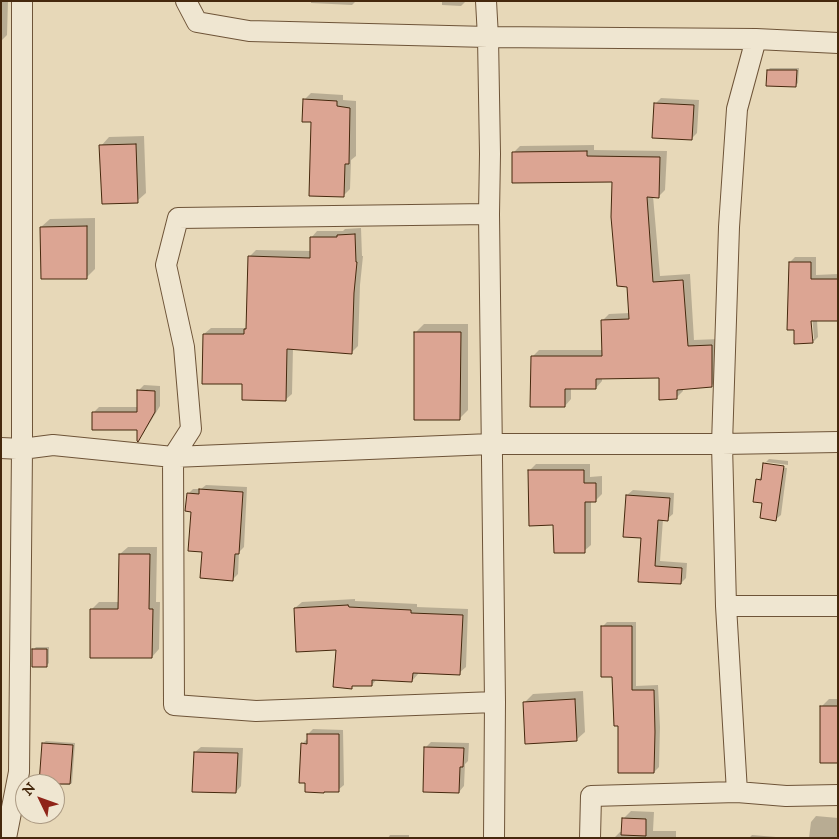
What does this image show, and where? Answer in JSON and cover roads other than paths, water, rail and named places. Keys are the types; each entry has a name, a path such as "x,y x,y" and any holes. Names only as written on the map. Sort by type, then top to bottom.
{"street":[{"path":"6,838 19,772 22,449 22,1"},
{"path":"186,1 197,22 249,31 488,37 756,39 838,43"},
{"path":"486,1 490,154 489,214 495,702 494,838"},
{"path":"737,792 726,606 722,444 729,226 737,108 756,39"},
{"path":"489,214 178,218 166,265 184,347 191,428 173,457 174,705 256,711 495,702"},
{"path":"1,448 22,449 53,445 173,457 492,444 838,442"},
{"path":"726,606 838,606"},
{"path":"590,838 591,796 737,792 786,796 838,795"}]}
